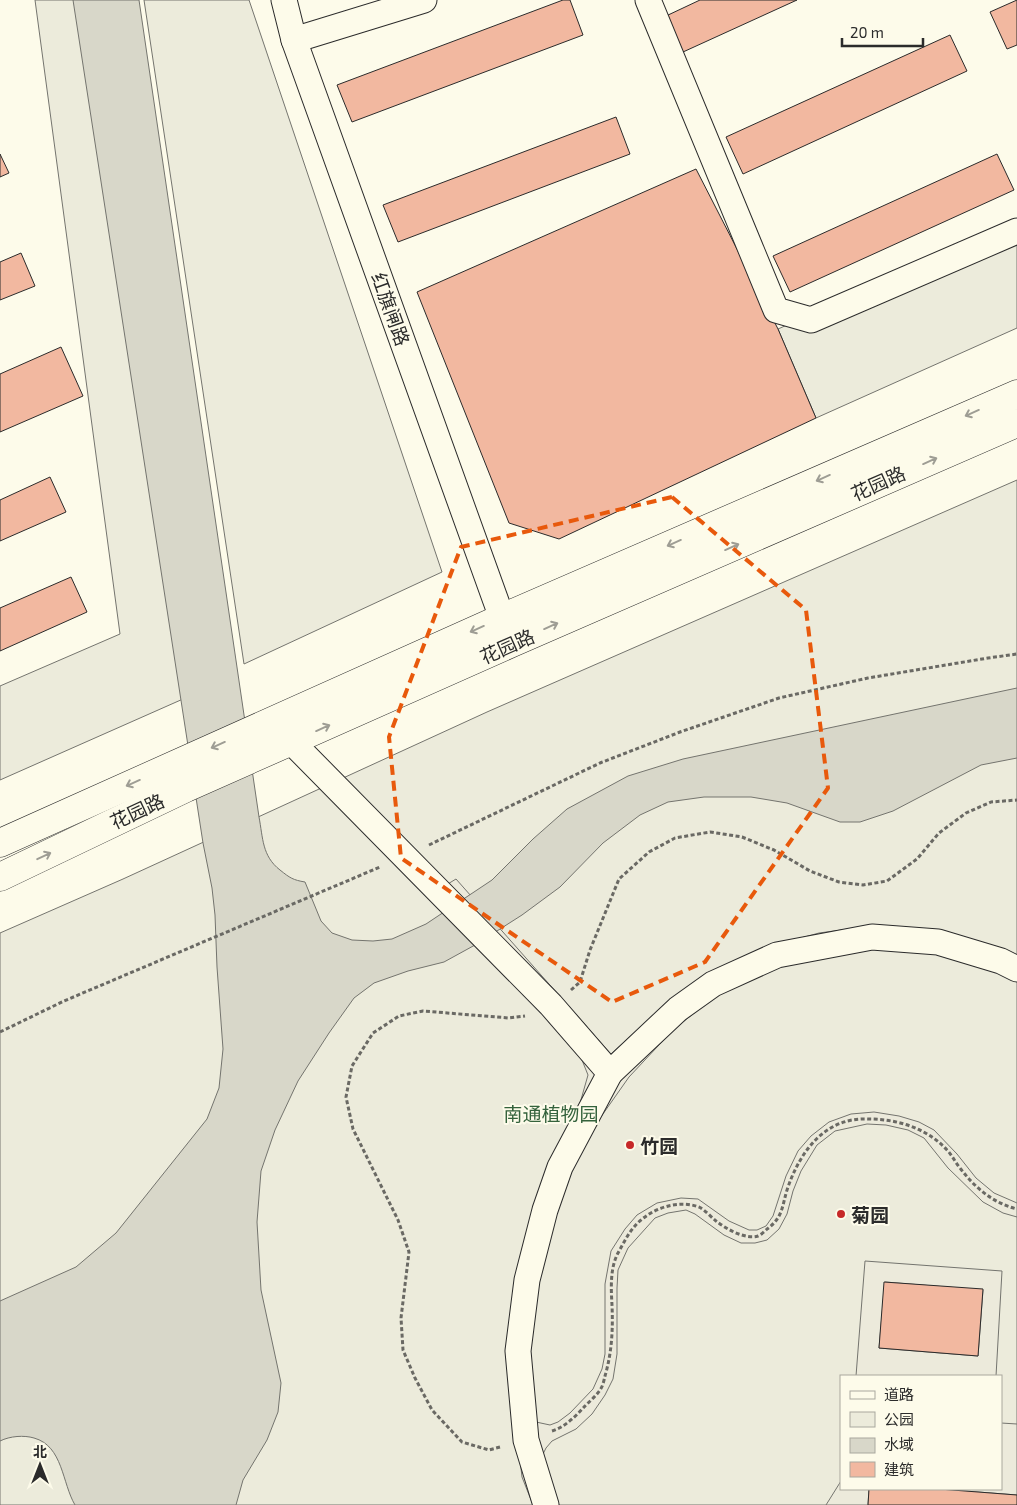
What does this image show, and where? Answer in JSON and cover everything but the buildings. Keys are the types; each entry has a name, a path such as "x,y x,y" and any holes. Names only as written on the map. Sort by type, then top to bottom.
{"main road":[{"name":"花园路","path":"0,843 502,618 1017,394"},
{"name":"花园路","path":"0,877 186,788 262,754 1017,423"}],"street":[{"name":"红旗闸路","path":"284,0 294,40 502,618"},
{"path":"294,40 424,0"},
{"path":"648,0 776,310 811,320 1017,231"},
{"path":"266,724 292,742 551,1005 610,1072"},
{"path":"546,1505 526,1440 518,1351 527,1280 545,1210 560,1167 610,1072 678,1009 713,984 777,955 872,937 938,942 1001,961 1017,969"}],"path":[{"path":"0,1032 64,1001 454,834 600,763 680,732 779,698 868,678 1017,654"},
{"path":"526,1440 557,1429 576,1416 601,1389 610,1356 613,1322 611,1284 617,1255 635,1226 656,1210 683,1203 700,1208 718,1223 734,1231 746,1236 758,1236 781,1215 788,1186 804,1152 819,1136 832,1126 852,1120 868,1118 907,1124 927,1133 947,1150 960,1169 986,1196 1017,1209"}],"highlighted area":[{"path":"672,497 806,610 828,788 705,962 612,1002 401,858 389,737 461,547"}],"green space":[{"path":"35,0 78,0 183,699 0,780 0,686 120,634"},
{"path":"144,0 249,0 442,572 244,664"},
{"path":"1017,223 1017,328 816,418 778,329"},
{"name":"南通植物园","path":"1017,480 1017,1505 0,1505 0,933 123,879 487,712"}],"shaded area":[{"path":"456,879 611,1054 655,1014 768,947 819,933 871,926 924,950 876,948 776,965 719,993 673,1030 629,1077 598,1121 571,1168 549,1226 528,1346 536,1422 550,1425 558,1422 570,1413 593,1389 602,1369 605,1354 605,1284 611,1251 625,1229 637,1215 657,1203 681,1198 698,1199 729,1221 749,1230 757,1230 766,1226 773,1216 786,1176 798,1151 811,1136 829,1122 851,1114 874,1112 899,1116 919,1122 934,1130 957,1154 976,1178 994,1193 1017,1203 1017,1217 1003,1213 983,1202 948,1168 924,1138 908,1130 886,1125 867,1124 835,1131 817,1145 801,1171 787,1214 779,1229 767,1240 755,1243 741,1243 724,1235 695,1214 686,1210 668,1213 655,1218 628,1248 618,1270 617,1354 613,1379 592,1414 576,1429 552,1441 543,1454 559,1505 533,1505 522,1477 508,1357 588,1075 580,1055 433,893"},
{"path":"865,1261 1002,1271 996,1375 856,1375","holes":["885,1282 983,1290 978,1356 879,1348"]},
{"path":"1002,1423 1017,1424 1017,1495 952,1490 1002,1490"},
{"path":"840,1483 840,1490 869,1490 868,1505 826,1505"}],"water":[{"path":"73,0 139,0 263,839 266,853 274,865 289,877 305,882 321,921 332,933 352,940 373,941 392,939 426,924 492,880 533,839 567,809 628,776 683,759 1017,688 1017,758 981,765 893,811 860,822 840,822 787,803 751,797 704,797 668,802 640,815 603,843 560,887 522,915 475,945 444,962 408,971 374,983 354,998 298,1081 275,1130 261,1171 257,1222 261,1290 281,1383 278,1412 267,1440 243,1480 236,1505 75,1505 56,1457 44,1442 21,1436 0,1441 0,1301 76,1267 116,1233 207,1119 219,1088 223,1049 212,888 203,843"}],"place":[{"name":"竹园","path":"630,1145"},
{"name":"菊园","path":"841,1214"}]}
